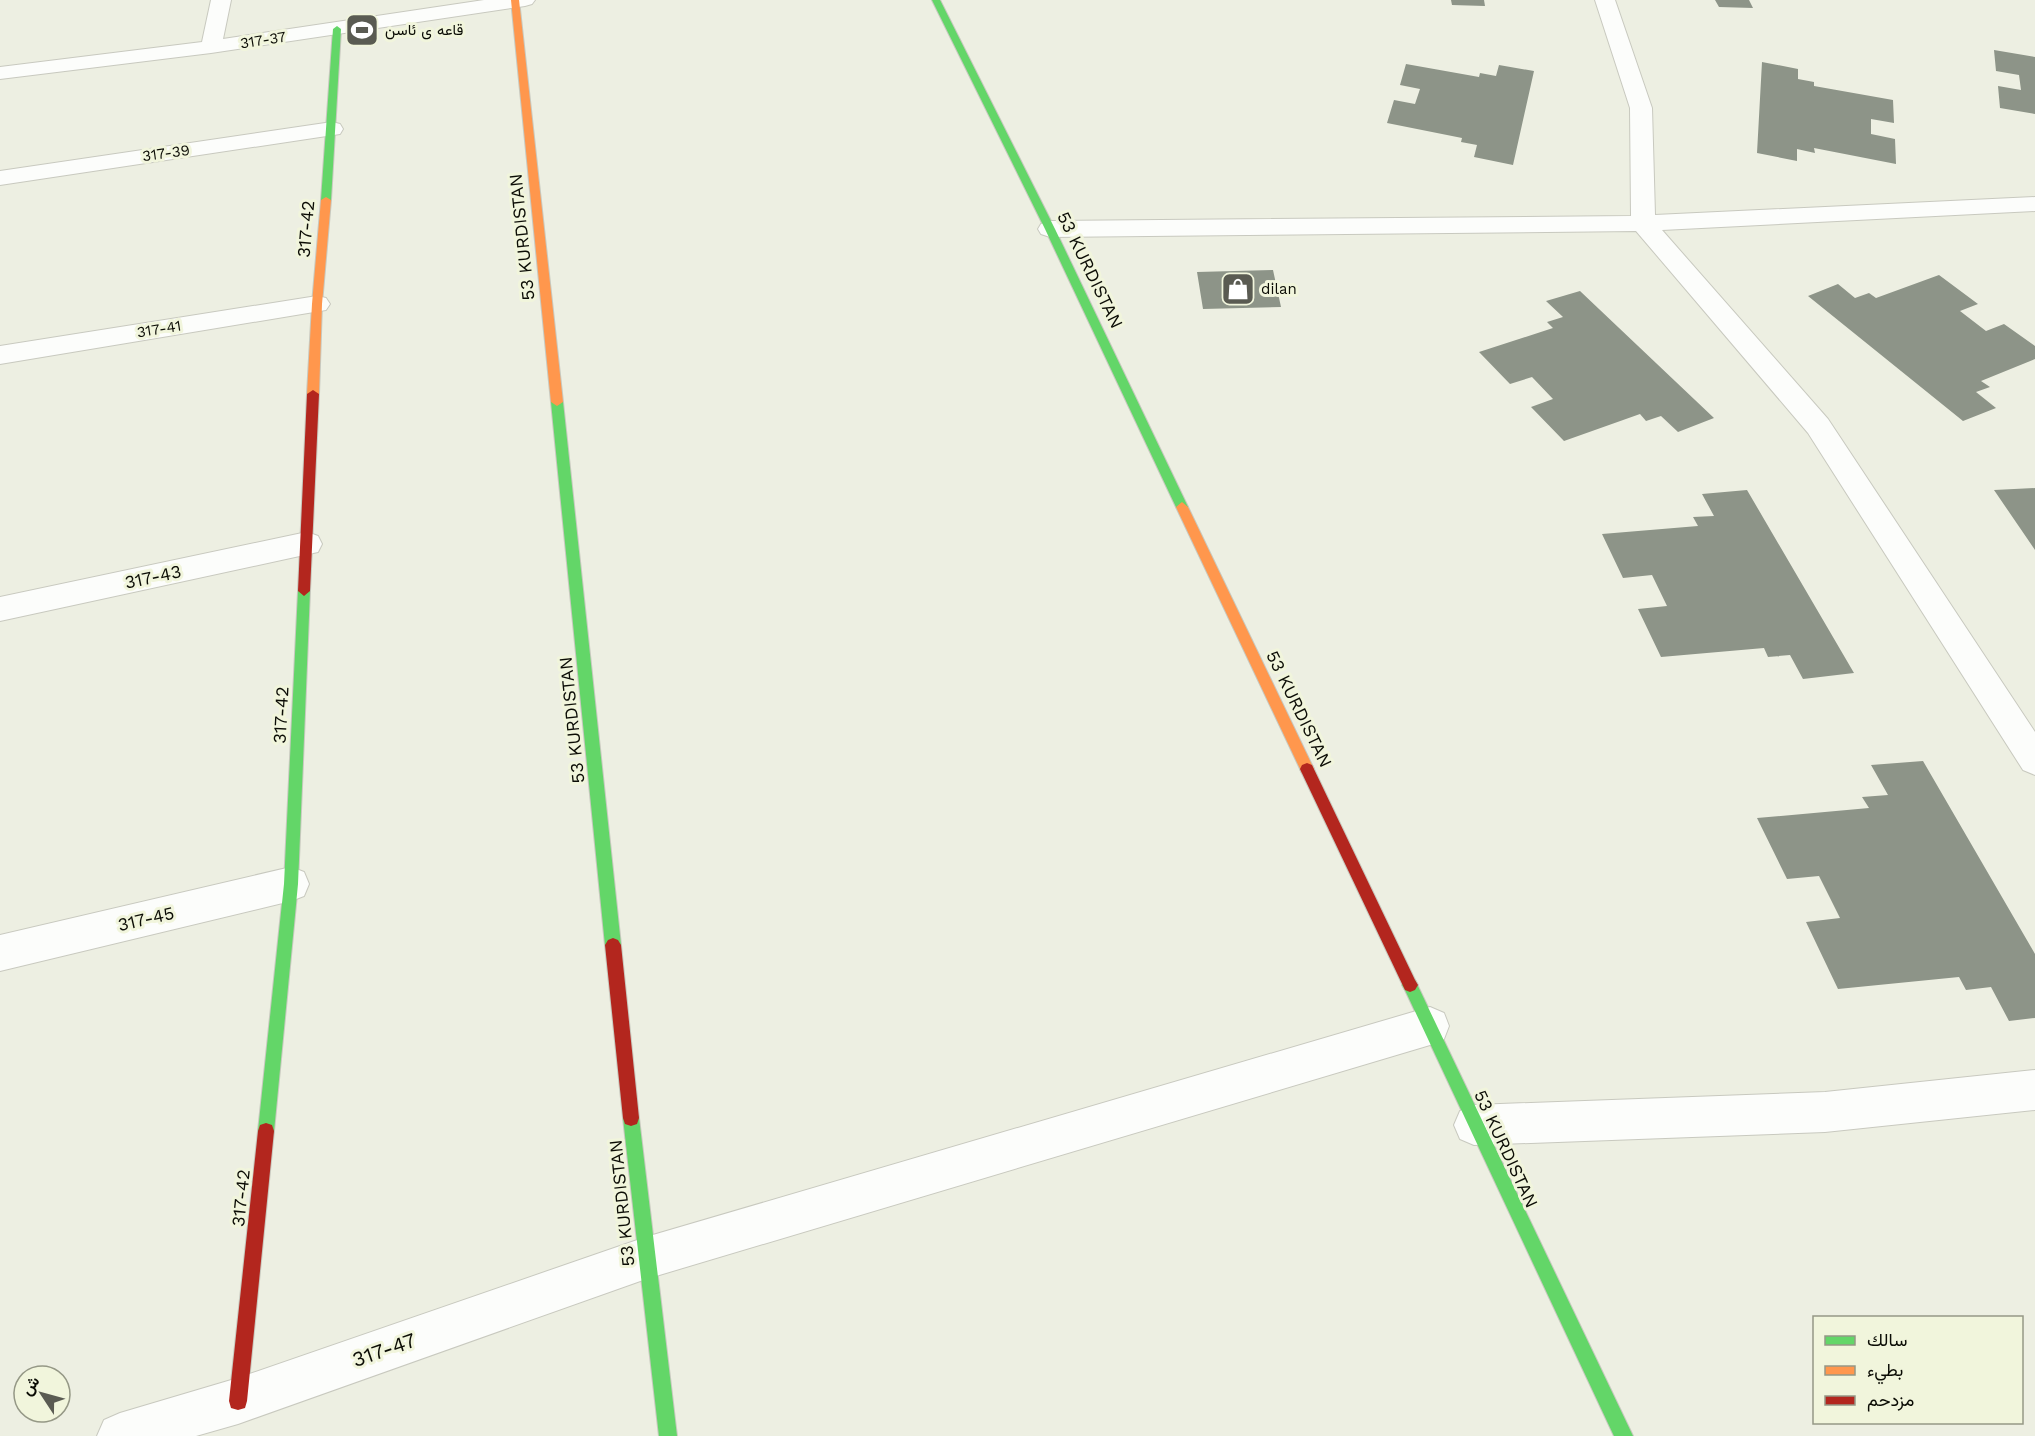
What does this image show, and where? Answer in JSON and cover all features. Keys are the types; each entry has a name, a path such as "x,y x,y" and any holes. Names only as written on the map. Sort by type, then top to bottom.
{"main road":[{"name":"53 KURDISTAN","path":"936,0 1050,229 1430,1026 1474,1125 1624,1436"},
{"name":"53 KURDISTAN","path":"518,1 646,1258 668,1436"},
{"name":"317-42","path":"238,1401 291,884 317,304 332,129 337,28"}],"street":[{"path":"211,48 221,0"},
{"path":"1605,0 1641,108 1643,223 1818,426 2035,760"},
{"name":"317-37","path":"0,74 211,48 518,1"},
{"name":"317-39","path":"0,177 332,129"},
{"path":"1050,229 1643,223 2035,204"},
{"name":"317-41","path":"0,355 317,304"},
{"name":"317-43","path":"0,609 307,544"},
{"name":"317-45","path":"0,953 291,884"},
{"name":"317-47","path":"120,1436 238,1401 646,1258 1430,1026"},
{"path":"1474,1125 1825,1112 2035,1090"}],"building":[{"path":"1451,0 1484,0 1485,6 1452,5"},
{"path":"1715,0 1749,0 1753,8 1719,7"},
{"path":"1994,50 2035,57 2035,114 2000,108 1998,86 2021,90 2019,75 1996,71"},
{"path":"1762,62 1798,69 1798,79 1814,82 1814,86 1893,100 1894,123 1871,119 1871,134 1895,139 1896,164 1814,148 1815,153 1797,149 1797,161 1757,153"},
{"path":"1406,64 1479,77 1480,73 1496,76 1499,65 1534,71 1513,165 1474,157 1477,145 1461,142 1462,138 1387,123 1394,100 1415,104 1420,89 1400,85"},
{"name":"dilan","path":"1273,270 1281,307 1203,309 1197,272"},
{"path":"1939,275 1978,304 1960,311 1986,331 2004,324 2035,346 2035,359 1981,381 1990,387 1976,392 1996,408 1963,421 1808,296 1838,284 1855,298 1869,293 1876,298"},
{"path":"1580,291 1714,418 1678,432 1661,416 1646,421 1640,414 1564,441 1531,407 1553,399 1532,377 1510,384 1479,352 1553,328 1547,322 1563,317 1546,301"},
{"path":"2035,488 2035,550 1994,490"},
{"path":"1747,490 1854,673 1803,679 1790,655 1768,657 1764,648 1661,657 1638,609 1667,606 1652,575 1623,578 1602,534 1698,526 1693,517 1714,516 1702,494"},
{"path":"1923,761 2035,954 2035,1018 2009,1021 1991,987 1966,990 1959,977 1838,989 1806,922 1840,918 1819,876 1787,879 1757,818 1869,808 1862,797 1888,795 1871,765"}],"traffic: fast":[{"path":"936,0 1050,229 1182,507"},
{"path":"326,200 337,29"},
{"path":"557,402 613,945"},
{"path":"266,1131 291,884 304,591"},
{"path":"1410,985 1624,1436"},
{"path":"631,1118 668,1436"}],"traffic: slow":[{"path":"515,0 557,402"},
{"path":"313,394 317,304 326,200"},
{"path":"1182,507 1307,769"}],"traffic: jam":[{"path":"304,591 313,394"},
{"path":"1307,769 1410,985"},
{"path":"613,945 631,1118"},
{"path":"238,1401 266,1131"}],"place":[{"name":"قاعه ى ئاسن","path":"362,30"},
{"name":"dilan","path":"1238,289"}]}
